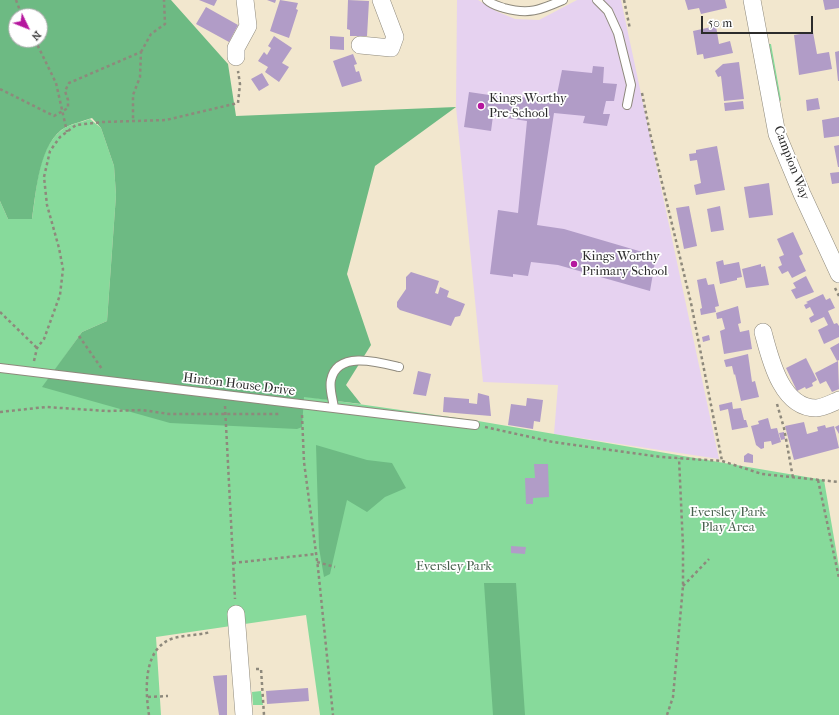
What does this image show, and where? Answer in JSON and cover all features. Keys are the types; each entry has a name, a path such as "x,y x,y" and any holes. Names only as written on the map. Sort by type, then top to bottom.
{"street":[{"path":"236,57 236,48 248,26 245,0"},
{"path":"360,45 391,48 395,37 381,0"},
{"name":"Campion Way","path":"752,0 777,134 802,194 839,274"},
{"path":"763,332 769,356 783,389 807,407 817,409 839,400"},
{"path":"236,614 244,715"}],"lane":[{"path":"487,0 490,3 523,12 543,8 563,0"},
{"path":"597,0 608,11 618,33 630,85 626,106"},
{"path":"334,408 331,380 335,370 341,365 354,361 369,361 399,367"},
{"name":"Hinton House Drive","path":"0,368 475,425"}],"path":[{"path":"133,121 133,95 140,77 141,52 151,34 165,24 164,0"},
{"path":"624,0 630,31"},
{"path":"39,48 56,83 67,132"},
{"path":"0,89 54,116 62,113 68,108 68,100 65,91 69,83 108,68 134,54 141,52"},
{"path":"31,372 37,348 44,339 60,294 63,269 59,248 51,222 44,177 50,151 60,137 76,125 166,120 238,103 240,84 236,57"},
{"path":"641,86 650,133 690,303 722,461"},
{"path":"0,312 37,348"},
{"path":"79,336 109,381"},
{"path":"783,389 776,405 784,428 793,478"},
{"path":"301,404 304,462 317,562 333,715"},
{"path":"0,412 46,407 107,411 142,410 169,414 287,414"},
{"path":"226,414 236,614"},
{"path":"294,414 302,414"},
{"path":"475,425 553,442 679,458 722,461 762,474 839,482"},
{"path":"668,715 673,697 683,586 679,458"},
{"path":"818,480 839,578"},
{"path":"233,563 316,554"},
{"path":"683,586 709,559"},
{"path":"317,562 335,567"},
{"path":"149,715 149,665 154,652 160,645 174,638 211,632"},
{"path":"148,697 168,696"}],"shaded area":[{"name":"Kings Worthy Primary School","path":"457,0 478,0 496,11 515,19 539,20 577,0 621,0 719,459 554,434 558,385 483,382 456,107"}],"green space":[{"path":"0,0 171,0 228,64 236,116 456,107 375,166 347,274 371,345 346,385 361,404 304,397 302,427 297,429 170,423 42,387 82,332 107,321 116,195 114,166 101,128 92,118 66,127 57,134 50,144 44,155 40,168 32,219 8,219 0,201"},
{"path":"768,44 771,44 781,100 779,103"},
{"path":"90,119 101,128 114,166 116,195 107,321 82,332 43,387 295,395 478,421 824,480 839,567 839,715 320,715 306,615 156,637 161,715 0,715 0,201 8,219 32,219 37,182 43,158 48,147 54,137 66,127"},
{"path":"316,445 367,460 392,463 406,488 385,497 367,512 347,500 330,574 324,577 319,548"},
{"path":"484,583 516,583 525,715 493,715"},
{"path":"261,691 263,705 253,705 252,692"}],"building":[{"path":"199,0 217,0 214,6"},
{"path":"267,0 276,0 275,3"},
{"path":"280,0 298,3 296,9 298,10 289,38 270,31"},
{"path":"348,0 369,1 367,36 350,36 350,30 347,29"},
{"path":"685,0 725,0 727,8 701,14 699,8 688,10"},
{"path":"823,0 839,0 839,8 825,10"},
{"path":"206,7 238,25 229,42 196,24"},
{"path":"716,26 719,44 730,41 733,53 704,59 703,54 697,55 693,31"},
{"path":"813,32 817,54 829,52 832,69 799,75 794,35"},
{"path":"274,36 292,48 282,63 289,67 279,82 265,72 268,67 258,61 264,52 267,55 271,48 268,46"},
{"path":"330,36 344,37 344,50 330,49"},
{"path":"839,51 839,81 838,81 835,52"},
{"path":"353,54 357,64 354,65 356,72 359,71 362,81 342,87 333,61"},
{"path":"739,62 744,99 724,101 721,76 718,77 715,71 723,64"},
{"name":"Kings Worthy Primary School","path":"593,66 604,67 603,83 617,84 614,101 606,101 603,114 610,114 607,126 583,123 585,116 554,113 537,225 564,229 656,256 650,291 558,265 531,262 528,276 513,274 513,277 490,274 498,210 518,213 527,121 493,116 491,131 464,127 469,92 496,96 556,99 562,70 592,73"},
{"path":"262,73 269,85 259,91 251,79"},
{"path":"818,98 820,109 807,111 806,100"},
{"path":"743,101 744,109 725,111 724,103"},
{"path":"839,117 839,136 824,138 822,120"},
{"path":"839,145 839,167 838,167 834,146"},
{"path":"717,146 725,190 696,195 694,185 701,183 697,160 690,161 689,154 696,153 696,150"},
{"path":"839,172 839,183 832,184 830,173"},
{"path":"769,183 773,215 749,218 744,187"},
{"path":"689,206 697,246 684,249 676,208"},
{"path":"720,206 724,230 711,232 707,209"},
{"path":"793,232 803,254 799,256 806,271 792,278 788,271 782,274 778,267 782,265 779,257 784,255 777,239"},
{"path":"723,260 724,265 739,262 742,277 737,278 737,280 720,284 716,262"},
{"path":"761,264 761,267 765,266 769,285 746,288 742,269"},
{"path":"411,272 439,281 435,293 438,294 440,287 449,291 447,297 465,304 460,316 455,317 451,326 400,310 397,307 397,302 406,289 406,277"},
{"path":"806,276 814,292 796,299 791,290 796,288 793,283"},
{"path":"706,278 708,285 714,284 719,306 715,307 716,312 701,315 700,309 702,308 697,280"},
{"path":"823,294 826,300 830,298 835,308 828,311 834,324 837,323 839,326 839,337 824,344 818,330 828,325 824,317 811,323 809,318 814,315 810,307 806,309 804,305 808,303 806,302"},
{"path":"738,306 741,323 738,324 740,332 749,330 752,349 724,354 720,331 725,329 722,318 717,319 716,313"},
{"path":"709,335 710,340 703,342 702,337"},
{"path":"839,343 839,360 837,361 830,348"},
{"path":"748,354 752,382 755,381 759,397 741,401 732,366 726,367 724,360"},
{"path":"806,358 817,380 812,383 813,386 806,389 805,387 797,391 786,368"},
{"path":"838,361 839,389 832,392 826,381 820,384 815,373"},
{"path":"418,371 431,374 426,396 413,394"},
{"path":"478,393 489,396 491,416 443,412 444,397 469,399 469,403 477,404"},
{"path":"527,398 543,400 540,422 534,421 533,429 508,425 511,404 526,406"},
{"path":"732,402 733,409 741,408 744,420 746,420 748,427 732,430 728,409 720,411 719,405"},
{"path":"768,418 771,429 777,428 781,442 772,445 771,441 764,442 764,448 761,449 756,445 751,426 759,424 758,421"},
{"path":"804,422 807,434 818,431 817,427 825,425 826,428 834,426 839,448 794,460 785,426"},
{"path":"839,425 839,434 835,427"},
{"path":"784,432 785,439 781,440 779,433"},
{"path":"748,453 753,455 753,463 744,462 744,456"},
{"path":"534,464 548,464 549,497 533,498 533,504 526,504 525,478 535,478"},
{"path":"511,546 526,547 525,554 511,553"},
{"path":"227,675 227,715 219,715 213,676"},
{"path":"308,688 309,701 267,704 266,691"}],"place":[{"name":"Kings Worthy Pre-School","path":"481,106"},
{"name":"Kings Worthy Primary School","path":"574,264"}],"park label":[{"name":"Eversley Park Play Area","path":"728,520"},
{"name":"Eversley Park","path":"454,567"}]}
